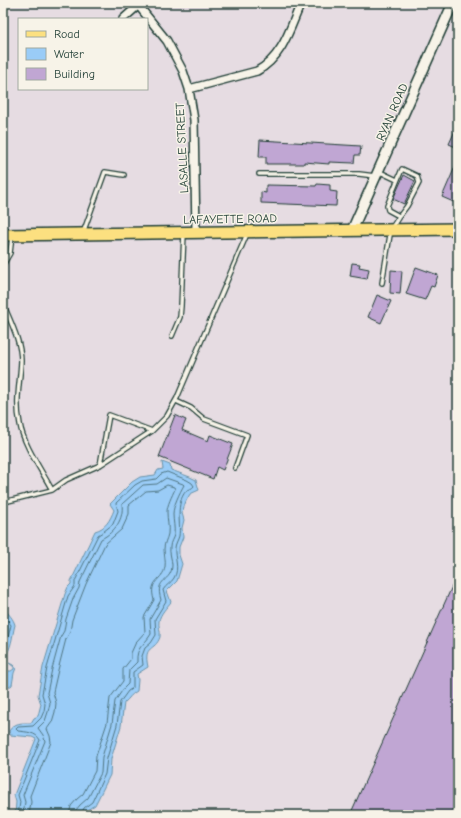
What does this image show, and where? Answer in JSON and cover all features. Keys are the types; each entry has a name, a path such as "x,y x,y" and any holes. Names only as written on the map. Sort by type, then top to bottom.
{"main road":[{"name":"LAFAYETTE ROAD","path":"7,235 458,229"}],"street":[{"path":"189,89 257,71 265,67 279,53 301,3"},
{"name":"RYAN ROAD","path":"352,230 453,3"},
{"path":"124,18 140,4"},
{"name":"LASALLE STREET","path":"140,4 170,46 183,71 189,89 194,120 196,232"}],"lane":[{"path":"382,283 391,229 407,206 419,183 416,176 402,169 387,206 388,210 399,216"},
{"path":"83,234 105,172 124,175"},
{"path":"259,174 377,174 398,180"},
{"path":"8,501 52,490 66,480 100,465 152,431 167,416 176,401 248,231"},
{"path":"172,336 180,317 182,306 184,232"},
{"path":"3,265 10,253 7,235"},
{"path":"3,303 19,345 21,360 17,404 20,426 26,442 52,490"},
{"path":"176,401 191,408 204,419 246,435 235,468"},
{"path":"100,465 109,415 152,431"}],"water":[{"path":"162,462 170,465 171,470 196,480 199,490 190,494 182,513 184,520 182,528 183,537 179,547 179,555 182,564 177,581 167,591 171,602 160,618 160,637 158,642 148,651 148,667 137,674 137,691 124,703 121,726 111,759 110,775 95,805 87,810 83,815 15,815 16,802 14,795 36,739 32,737 10,735 9,731 11,728 21,723 31,723 34,718 38,716 41,704 38,695 43,667 65,594 95,531 105,526 111,517 114,510 110,504 132,482 140,477 155,475 158,470 163,469"},
{"path":"3,609 10,616 15,625 10,647 3,657"},
{"path":"9,663 16,668 12,685 3,693 3,676 7,671 14,669 14,667"}],"building":[{"path":"458,124 458,148 449,144"},
{"path":"260,140 361,146 360,155 355,155 354,163 329,162 329,164 304,162 304,164 266,164 266,157 259,157"},
{"path":"458,160 458,204 442,197"},
{"path":"404,175 415,181 404,204 393,199"},
{"path":"317,184 330,185 330,191 337,192 336,206 261,203 261,192 266,193 266,185 316,186"},
{"path":"352,263 360,264 359,267 369,269 367,279 350,276"},
{"path":"416,267 438,275 434,287 431,286 425,300 406,294"},
{"path":"391,270 402,271 400,294 390,293"},
{"path":"377,295 391,301 381,323 368,317"},
{"path":"175,415 186,420 182,430 208,441 210,435 233,444 223,470 217,467 213,479 159,457"},
{"path":"458,573 458,815 350,815"}]}
